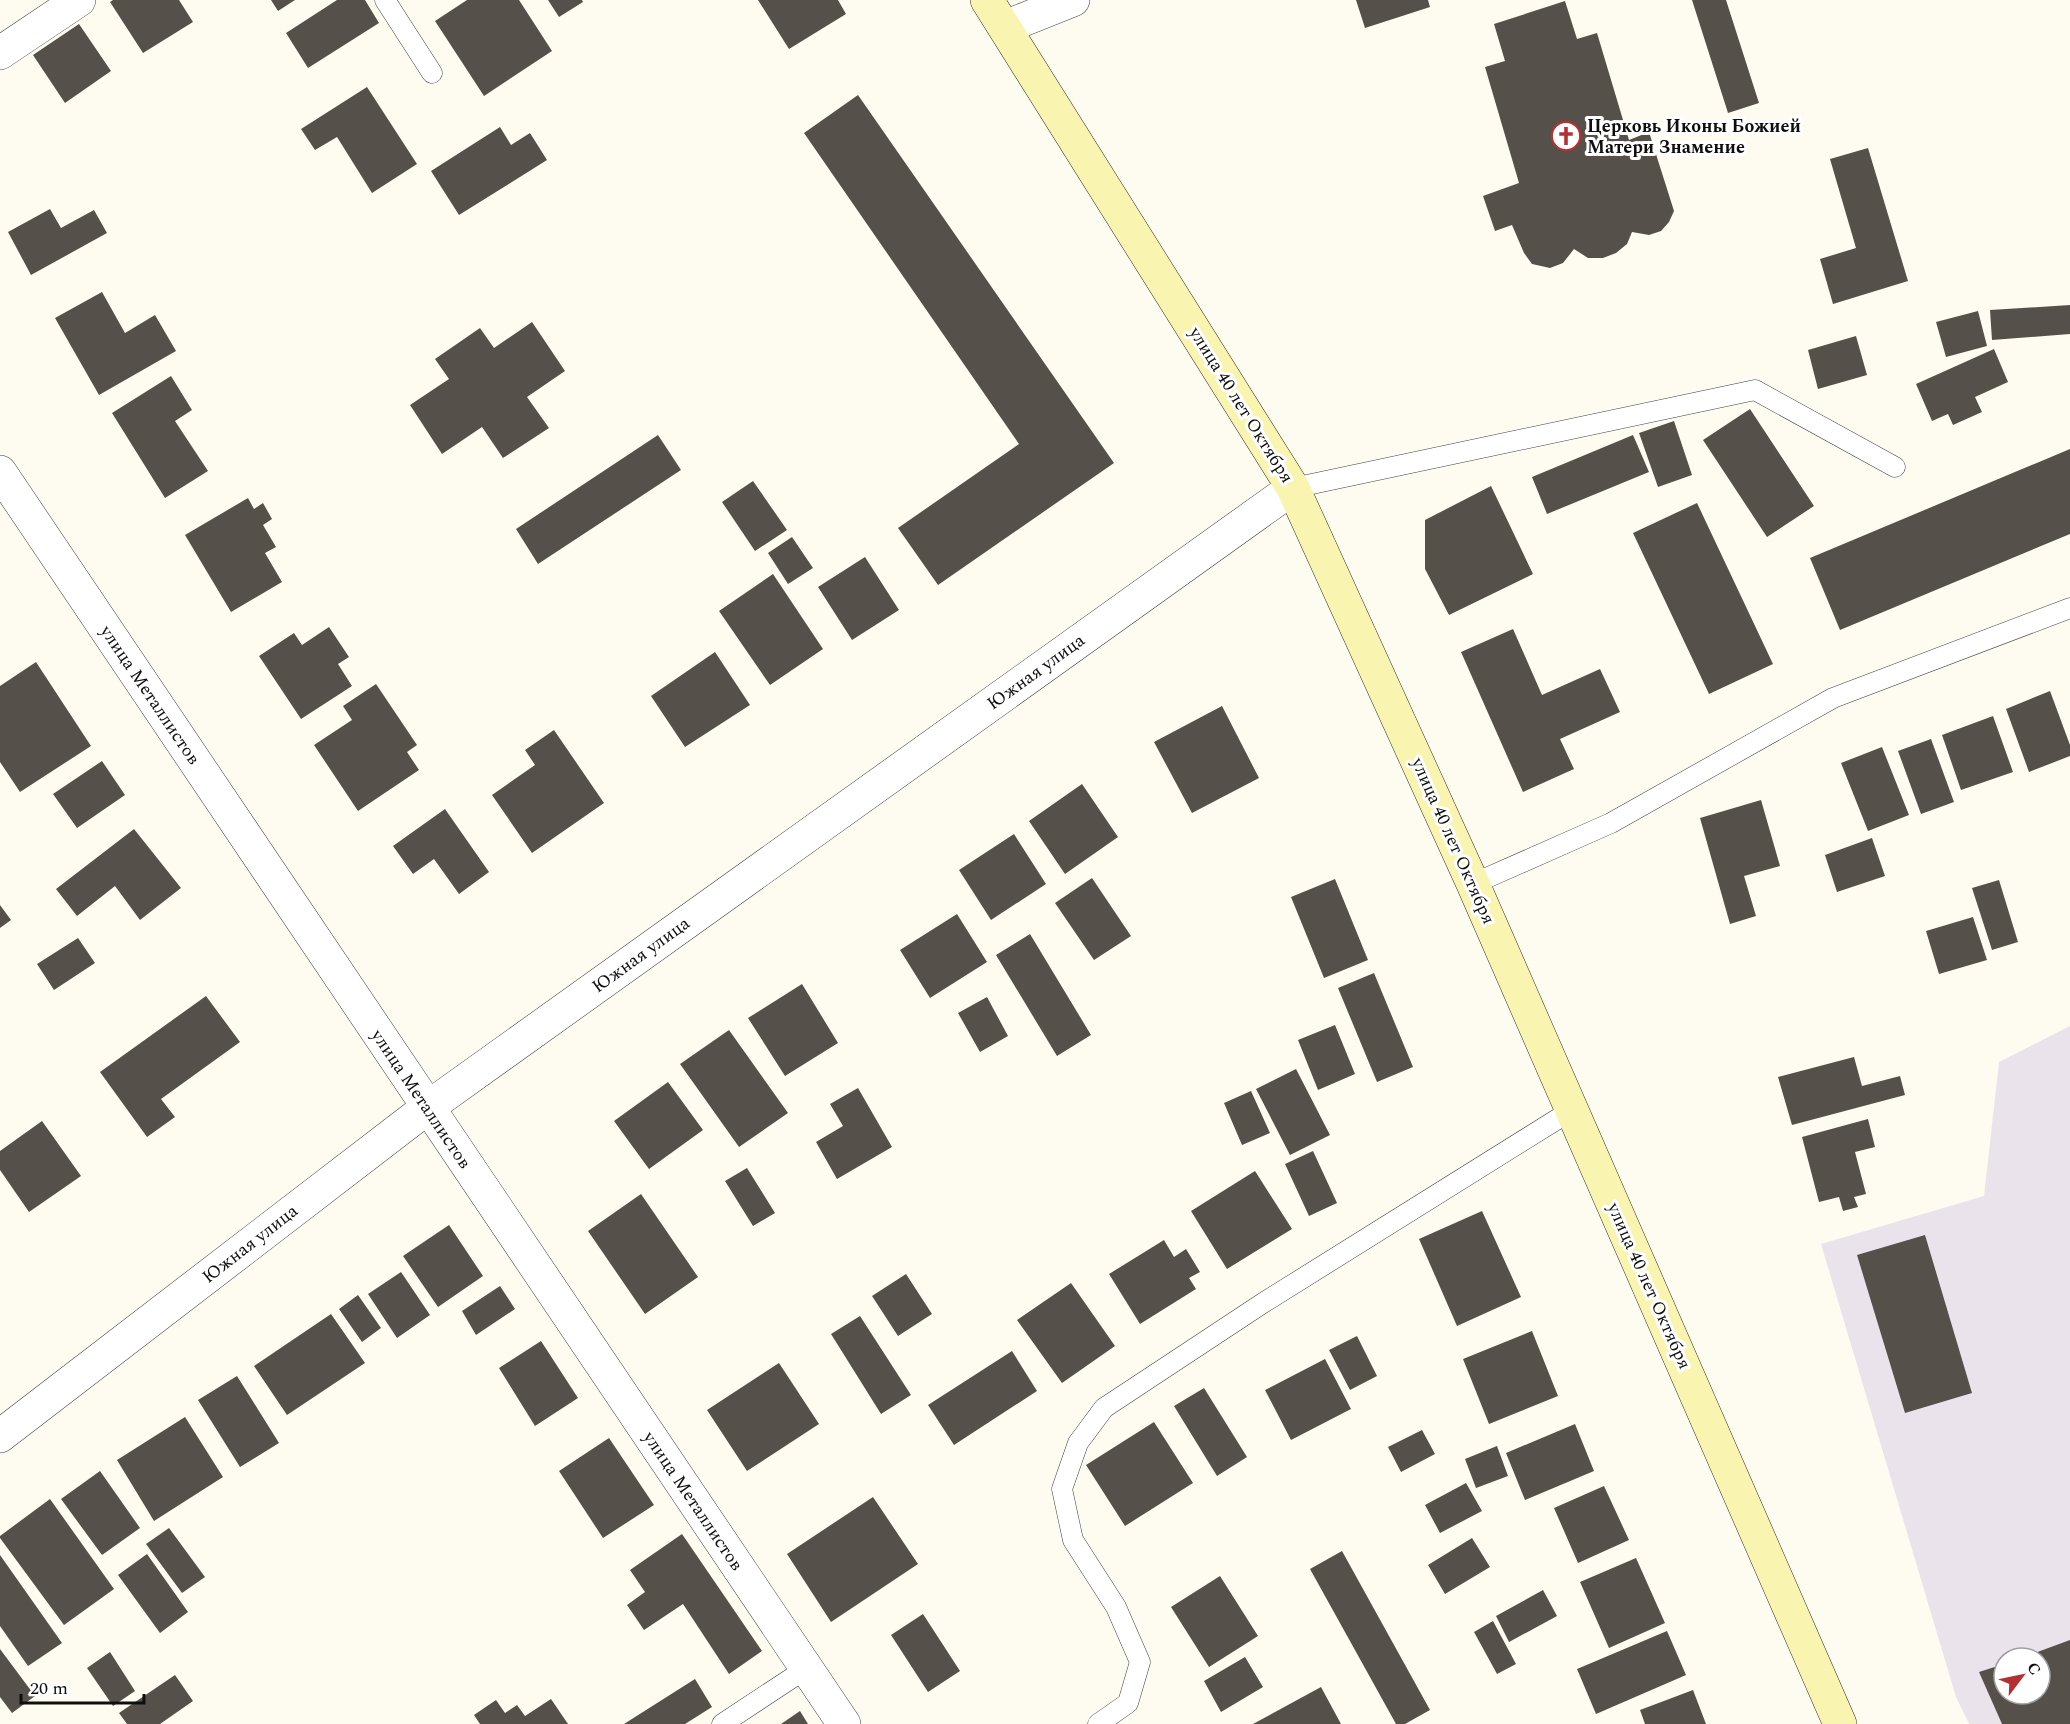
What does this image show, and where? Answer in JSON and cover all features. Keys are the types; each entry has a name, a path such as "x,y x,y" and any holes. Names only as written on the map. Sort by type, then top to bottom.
{"street":[{"path":"0,53 79,0"},
{"name":"улица 40 лет Октября","path":"987,0 1293,488 1473,885 1840,1724"},
{"path":"1005,27 1073,0"},
{"name":"улица Металлистов","path":"0,472 844,1724"},
{"name":"Южная улица","path":"0,1436 427,1108 1293,488"}],"lane":[{"path":"385,0 432,73"},
{"path":"1293,488 1755,390 1895,467"},
{"path":"1473,885 1611,823 1833,698 2070,608"},
{"path":"1098,1724 1128,1703 1140,1662 1116,1607 1073,1540 1062,1490 1078,1443 1104,1408 1263,1303 1572,1110"},
{"path":"722,1724 807,1668"}],"shaded area":[{"path":"2070,1026 2070,1724 1969,1724 1956,1697 1821,1244 1984,1196 1999,1062"}],"building":[{"path":"113,0 179,0 193,22 143,53 110,2"},
{"path":"271,0 295,0 278,11"},
{"path":"337,0 365,0 379,23 308,68 286,33"},
{"path":"467,0 519,0 552,51 484,96 435,21"},
{"path":"548,0 582,0 583,2 559,17"},
{"path":"758,0 838,0 846,14 789,49"},
{"path":"1356,0 1428,0 1430,7 1365,28"},
{"path":"1692,0 1726,0 1759,103 1728,113"},
{"name":"Церковь Иконы Божией Матери Знамение","path":"1565,1 1577,39 1597,33 1629,140 1649,132 1674,211 1669,222 1661,231 1649,235 1632,232 1627,244 1616,253 1603,258 1588,258 1574,249 1563,263 1550,268 1532,264 1524,253 1512,225 1495,231 1483,196 1519,183 1485,67 1505,61 1494,24"},
{"path":"79,24 111,71 65,103 33,55"},
{"path":"367,87 417,164 372,193 337,137 315,150 301,129"},
{"path":"858,95 1114,463 938,585 898,528 1019,444 804,133"},
{"path":"500,127 511,145 530,133 547,160 459,215 431,171"},
{"path":"1868,148 1908,281 1833,304 1820,259 1856,248 1830,159"},
{"path":"50,209 61,228 94,210 107,233 31,275 8,232"},
{"path":"102,292 125,333 155,315 176,351 99,395 55,318"},
{"path":"2070,305 2070,334 1992,340 1990,310"},
{"path":"1978,311 1987,346 1946,357 1936,322"},
{"path":"532,322 565,371 527,397 549,428 503,458 482,427 442,454 410,405 449,379 435,359 480,328 494,348"},
{"path":"1856,336 1867,375 1818,389 1808,350"},
{"path":"1994,349 2008,382 1975,397 1982,412 1953,425 1948,414 1932,421 1916,384"},
{"path":"171,376 192,410 175,421 208,471 165,498 112,413"},
{"path":"1750,409 1814,506 1767,537 1703,440"},
{"path":"1674,421 1692,475 1658,487 1639,433"},
{"path":"658,435 681,470 538,564 516,529"},
{"path":"1633,435 1649,472 1547,514 1532,477"},
{"path":"2070,449 2070,534 1840,630 1810,558"},
{"path":"753,481 787,530 755,551 722,502"},
{"path":"1491,486 1533,574 1449,615 1425,569 1425,520"},
{"path":"248,498 254,509 263,503 272,519 263,525 276,547 265,553 282,582 231,612 185,535"},
{"path":"1697,503 1773,664 1709,694 1633,533"},
{"path":"792,537 813,568 788,584 768,553"},
{"path":"865,557 899,610 852,640 818,587"},
{"path":"773,574 823,649 770,685 719,611"},
{"path":"329,627 349,657 338,664 352,686 301,719 259,656 294,633 302,645"},
{"path":"1513,629 1542,695 1600,669 1620,712 1560,739 1574,769 1523,792 1461,652"},
{"path":"715,652 750,705 685,747 651,696"},
{"path":"36,662 91,746 20,792 0,762 0,686"},
{"path":"376,684 417,745 407,752 419,770 358,811 314,745 352,720 343,706"},
{"path":"2050,691 2070,745 2070,756 2029,772 2006,709"},
{"path":"1222,706 1259,778 1192,813 1154,742"},
{"path":"1993,716 2013,772 1961,790 1942,735"},
{"path":"554,730 604,803 532,853 492,795 535,765 525,750"},
{"path":"1931,739 1954,802 1921,814 1898,751"},
{"path":"1882,747 1909,815 1868,831 1841,763"},
{"path":"102,761 125,795 77,828 53,794"},
{"path":"1082,784 1118,837 1065,874 1029,821"},
{"path":"1761,800 1780,866 1744,876 1756,916 1730,924 1700,818"},
{"path":"445,809 489,872 459,894 434,859 413,874 393,846"},
{"path":"134,829 181,888 140,920 115,886 77,916 56,889"},
{"path":"1014,834 1046,884 991,920 959,870"},
{"path":"1872,838 1885,876 1837,892 1825,855"},
{"path":"1092,878 1131,936 1094,960 1055,903"},
{"path":"1335,879 1368,960 1324,978 1291,897"},
{"path":"1999,880 2018,942 1992,950 1972,888"},
{"path":"0,905 11,920 0,928"},
{"path":"957,914 987,962 930,998 900,950"},
{"path":"1973,917 1987,960 1939,974 1926,931"},
{"path":"1030,934 1091,1035 1057,1056 996,955"},
{"path":"78,938 95,963 54,990 37,964"},
{"path":"1374,973 1413,1067 1377,1082 1338,988"},
{"path":"802,984 838,1043 785,1076 748,1018"},
{"path":"206,996 240,1042 161,1099 175,1117 147,1137 100,1072"},
{"path":"987,997 1008,1036 980,1052 958,1013"},
{"path":"1335,1025 1355,1074 1318,1090 1298,1040"},
{"path":"729,1030 788,1113 739,1147 680,1064"},
{"path":"1854,1057 1862,1086 1900,1076 1905,1095 1792,1125 1778,1077"},
{"path":"1296,1069 1330,1135 1290,1155 1256,1089"},
{"path":"668,1082 703,1130 649,1169 614,1121"},
{"path":"858,1088 892,1147 837,1179 816,1142 843,1126 830,1104"},
{"path":"1251,1091 1270,1133 1242,1145 1224,1103"},
{"path":"1868,1119 1875,1147 1855,1152 1866,1194 1854,1197 1858,1207 1843,1211 1839,1197 1819,1202 1802,1137"},
{"path":"42,1121 81,1176 29,1212 0,1170 0,1151"},
{"path":"1313,1151 1337,1203 1309,1216 1285,1164"},
{"path":"747,1168 775,1213 753,1226 725,1181"},
{"path":"1255,1171 1292,1229 1227,1269 1191,1211"},
{"path":"641,1194 698,1277 645,1314 588,1231"},
{"path":"1482,1211 1521,1297 1457,1326 1419,1239"},
{"path":"449,1225 483,1276 438,1307 403,1256"},
{"path":"1925,1235 1972,1393 1905,1413 1857,1255"},
{"path":"1164,1240 1174,1257 1186,1249 1200,1272 1189,1278 1196,1289 1140,1324 1109,1274"},
{"path":"401,1272 430,1315 397,1338 368,1294"},
{"path":"906,1274 932,1314 898,1336 872,1296"},
{"path":"1071,1283 1115,1346 1062,1383 1017,1320"},
{"path":"500,1286 515,1309 476,1335 462,1311"},
{"path":"358,1295 381,1328 362,1342 339,1309"},
{"path":"331,1314 365,1363 287,1415 254,1366"},
{"path":"860,1316 911,1395 881,1414 831,1334"},
{"path":"1532,1331 1558,1396 1489,1424 1463,1359"},
{"path":"1357,1336 1377,1376 1350,1390 1329,1350"},
{"path":"541,1341 578,1398 535,1426 499,1368"},
{"path":"1012,1351 1037,1391 954,1445 928,1405"},
{"path":"1325,1359 1351,1409 1291,1440 1265,1390"},
{"path":"779,1363 819,1424 747,1471 707,1410"},
{"path":"237,1376 279,1443 240,1467 198,1400"},
{"path":"1204,1388 1247,1457 1217,1476 1174,1406"},
{"path":"185,1417 223,1477 154,1521 117,1460"},
{"path":"1154,1422 1193,1483 1125,1526 1086,1465"},
{"path":"1575,1424 1594,1471 1525,1500 1506,1453"},
{"path":"1422,1430 1435,1454 1401,1472 1388,1447"},
{"path":"609,1438 654,1505 603,1538 559,1471"},
{"path":"1497,1446 1508,1476 1476,1488 1465,1459"},
{"path":"100,1471 140,1528 102,1555 61,1499"},
{"path":"1466,1483 1482,1511 1440,1533 1425,1505"},
{"path":"1604,1486 1629,1540 1578,1563 1554,1508"},
{"path":"873,1497 918,1564 831,1622 787,1554"},
{"path":"50,1499 114,1589 64,1625 0,1538"},
{"path":"169,1528 205,1577 182,1593 146,1544"},
{"path":"682,1534 762,1651 729,1674 683,1604 644,1630 627,1605 645,1592 630,1570"},
{"path":"1472,1538 1490,1567 1445,1594 1428,1565"},
{"path":"1342,1551 1430,1710 1405,1724 1396,1724 1310,1569"},
{"path":"147,1554 188,1612 160,1633 118,1575"},
{"path":"0,1555 62,1643 28,1666 0,1626"},
{"path":"1636,1558 1665,1623 1609,1648 1580,1582"},
{"path":"1220,1576 1258,1636 1209,1667 1171,1607"},
{"path":"1543,1590 1557,1616 1509,1642 1496,1616"},
{"path":"923,1614 960,1671 928,1692 891,1635"},
{"path":"1493,1621 1516,1664 1497,1674 1474,1632"},
{"path":"1667,1631 1686,1675 1596,1714 1577,1669"},
{"path":"2070,1640 2070,1724 2002,1724 1994,1706 2052,1706 2052,1647"},
{"path":"0,1649 35,1696 12,1713 0,1697"},
{"path":"110,1652 135,1691 113,1706 87,1668"},
{"path":"1245,1657 1263,1687 1221,1712 1204,1681"},
{"path":"1992,1668 1992,1701 1979,1672"},
{"path":"175,1675 193,1701 160,1724 127,1724 119,1713"},
{"path":"695,1679 712,1707 685,1724 624,1724"},
{"path":"1321,1687 1341,1724 1253,1724"},
{"path":"1693,1690 1706,1724 1645,1724 1640,1710"},
{"path":"551,1699 568,1724 480,1724 474,1715 496,1700 505,1713 517,1705 525,1716"},
{"path":"800,1711 808,1724 781,1724"}],"place":[{"name":"Церковь Иконы Божией Матери Знамение","path":"1566,136"}]}
